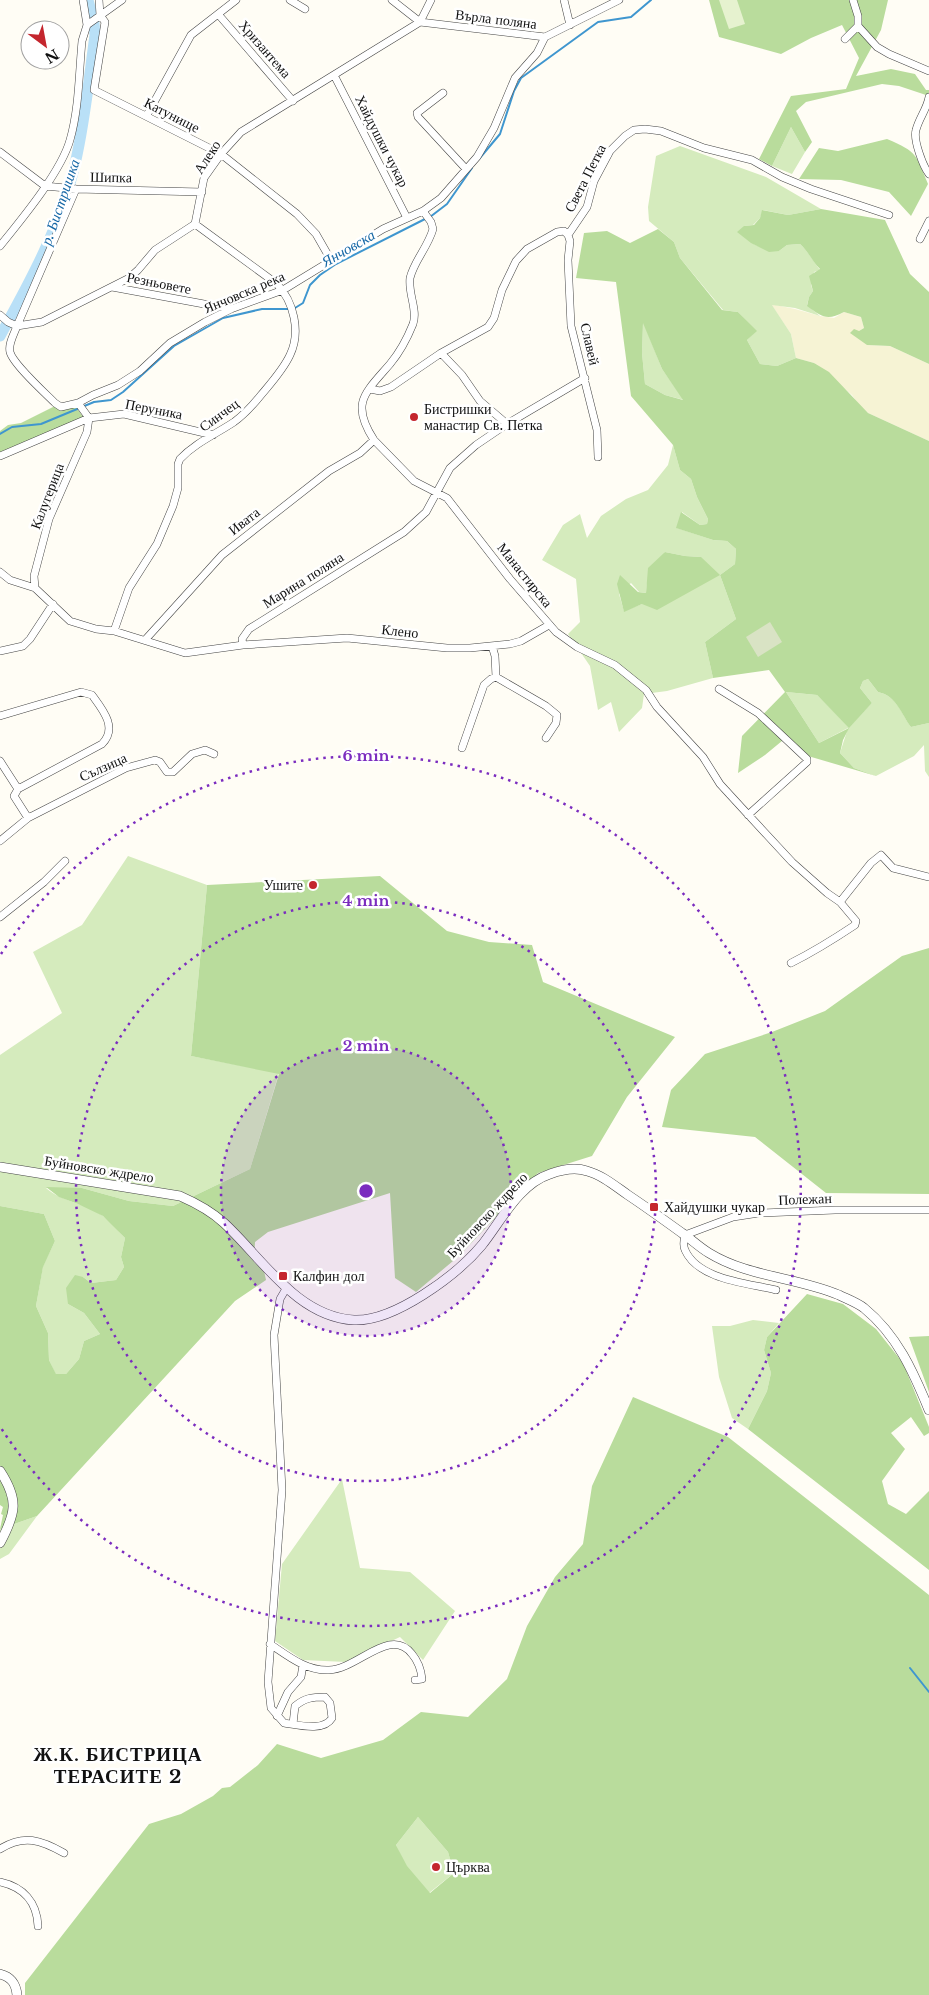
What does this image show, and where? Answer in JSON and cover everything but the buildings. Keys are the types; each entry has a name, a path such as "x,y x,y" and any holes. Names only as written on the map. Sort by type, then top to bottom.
{"street":[{"path":"0,246 45,186 62,159 70,141 82,41 87,25 83,0"},
{"path":"97,17 99,0"},
{"path":"87,25 122,0"},
{"path":"147,116 191,35 236,0"},
{"path":"290,0 305,9"},
{"path":"392,0 420,22 431,0"},
{"path":"564,0 570,25"},
{"path":"545,37 619,0"},
{"path":"853,0 858,16 858,26 877,47 929,71"},
{"name":"Хризантема","path":"218,14 293,101"},
{"name":"Катунище","path":"97,17 105,22 94,90 221,154 297,214 316,234 332,262"},
{"name":"Върла поляна","path":"420,22 545,37"},
{"name":"Алеко","path":"195,224 204,178 221,154 241,132 420,22"},
{"path":"845,39 858,26"},
{"name":"Янчовска река","path":"80,404 93,395 118,385 140,371 170,343 231,309 283,290 332,262 383,229 423,211 441,198 476,157 494,128 515,78 537,53 545,37"},
{"name":"Хайдушки чукар","path":"334,75 407,218"},
{"path":"443,93 419,110 418,117 466,169"},
{"path":"929,97 915,132 922,164 929,174"},
{"name":"Света Петка","path":"370,389 380,391 391,387 441,353 488,327 494,318 502,290 516,261 528,250 556,232 564,231 568,235 587,207 594,181 610,151 634,130 645,128 661,131 704,148 752,160 782,177 811,189 888,215"},
{"path":"0,152 45,186"},
{"name":"Шипка","path":"45,186 75,189 202,192"},
{"path":"0,456 88,417 80,404 61,407 55,403 16,362 10,353 10,342 75,189"},
{"name":"Манастирска","path":"423,211 433,230 413,269 410,279 413,323 400,352 378,376 363,397 362,413 366,427 374,440 414,481 436,491 455,507 510,579 562,638 576,647 615,665 646,690 657,707 703,757 720,784 748,815 792,862 840,902 856,921 855,925 812,952 791,962"},
{"path":"920,239 929,221"},
{"path":"2,318 17,326 42,322 129,278 155,250 195,224"},
{"name":"Синчец","path":"114,631 129,588 157,544 173,506 178,488 178,464 180,459 235,422 247,411 282,368 291,354 294,340 294,312 278,284 195,224"},
{"name":"Славей","path":"568,235 570,241 568,260 571,326 597,430 598,457"},
{"name":"Резньовете","path":"112,287 231,309"},
{"path":"441,353 462,375 480,400 507,424"},
{"name":"Марина поляна","path":"243,644 242,639 249,629 404,532 426,512 450,468 476,445 507,424 585,378"},
{"name":"Перуника","path":"88,417 124,414 213,435"},
{"name":"Калугерица","path":"35,588 34,576 49,519 87,432 88,417"},
{"name":"Ивата","path":"145,640 222,555 324,475 360,453 374,440"},
{"path":"0,572 10,580 35,588 70,621 96,629 114,631 185,653 243,644"},
{"path":"0,651 22,646 52,604"},
{"name":"Клено","path":"243,644 347,638 447,648 492,646 520,641 549,625"},
{"path":"492,646 495,656 496,677"},
{"path":"496,677 546,706 557,715 558,720 546,738"},
{"path":"462,748 484,685 496,677"},
{"path":"719,690 758,713 807,762 748,815"},
{"path":"0,716 81,692 92,695 110,727 109,737 102,744 18,789 14,796 28,818"},
{"name":"Сълзица","path":"0,841 28,818 126,768 155,760 160,762 167,772 173,772 192,754 205,750 214,754"},
{"path":"1,763 18,789"},
{"path":"840,902 871,863 880,855 893,868 929,877"},
{"path":"0,917 44,882 66,861"},
{"name":"Буйновско ждрело","path":"0,1167 180,1196 203,1206 224,1223 287,1287 308,1304 330,1315 353,1320 374,1319 393,1312 444,1279 480,1247 508,1210 534,1182 552,1173 571,1169 584,1170 600,1177 685,1234 706,1251 722,1260 772,1277 821,1288 862,1306 886,1328 896,1341 912,1369 929,1410"},
{"name":"Полежан","path":"685,1234 732,1217 759,1213 835,1210 929,1210"},
{"path":"685,1234 684,1249 694,1263 702,1270 776,1290"},
{"path":"287,1287 280,1299 274,1335 282,1490 268,1682 271,1708 284,1723 293,1724 320,1727 326,1725 332,1718 330,1702 325,1697 312,1697 303,1699 295,1706 293,1724"},
{"path":"0,1471 8,1483 14,1500 10,1521 0,1543"},
{"path":"270,1644 303,1665 317,1669 338,1669 358,1661 382,1646 394,1643 403,1646 416,1660 422,1679 414,1680"},
{"path":"277,1716 288,1692 301,1677 303,1665"},
{"path":"0,1849 21,1840 34,1840 48,1844 64,1853"},
{"path":"0,1882 11,1884 22,1891 32,1903 37,1916 38,1926"},
{"path":"0,1974 7,1976 16,1984 17,1995"}],"shaded area":[{"path":"771,304 820,316 834,318 844,312 861,317 864,328 859,331 867,345 890,346 929,364 929,441 868,413 852,395 814,363 796,358 791,334"}],"green space":[{"path":"709,0 888,0 881,30 856,76 891,69 915,74 926,90 929,90 929,96 899,86 882,84 806,102 796,111 812,142 805,152 791,127 772,166 759,159 791,96 846,89 859,58 842,25 811,38 781,54 719,37"},
{"path":"719,0 737,0 745,24 729,29"},
{"path":"791,127 805,152 792,174 772,166"},
{"path":"887,139 905,147 915,156 928,184 911,216 889,192 841,180 799,179 819,148 838,151"},
{"path":"680,146 766,177 821,209 788,215 763,210 760,218 753,225 744,226 751,242 760,247 779,251 787,245 800,244 820,270 814,272 811,285 813,291 807,305 820,316 795,308 772,305 791,334 796,358 777,366 760,364 747,340 756,331 738,312 723,310 680,258 674,242 649,221 648,207 656,156"},
{"path":"821,209 885,220 910,274 929,292 929,364 890,346 867,345 850,333 854,329 859,331 864,328 861,317 844,312 829,317 817,313 807,306 813,291 809,276 820,269 800,244 787,245 779,251 769,252 751,243 737,232 744,226 754,225 760,218 762,210 788,215"},
{"path":"658,229 674,242 680,258 722,310 738,312 757,331 747,340 760,364 777,366 796,358 814,363 829,372 868,413 929,441 929,723 911,727 890,697 878,692 868,679 863,681 860,688 872,703 849,728 843,740 840,753 854,768 876,776 808,756 788,736 765,755 738,773 742,736 785,692 769,670 713,678 705,642 736,619 720,575 735,564 736,549 727,541 713,540 676,528 681,512 700,525 707,524 708,519 697,497 691,479 680,470 673,445 631,396 616,282 576,278 584,233 607,231 630,243","holes":["643,323 662,369 683,400 665,395 645,384 642,353","786,692 817,695 849,728 819,743"]},
{"path":"643,321 662,369 684,400 665,395 645,384 642,353"},
{"path":"55,406 76,407 84,418 0,454 0,431 8,425 21,423"},
{"path":"673,445 680,470 691,479 697,497 708,519 707,524 700,525 682,512 677,528 713,540 727,541 736,549 735,564 720,575 736,619 705,642 713,678 667,691 644,694 642,708 619,732 611,702 598,710 590,666 568,634 580,622 576,579 542,560 563,525 580,514 587,538 601,516 626,499 648,490 668,465","holes":["665,552 701,557 642,604 624,611 619,594 631,583 639,592 646,593 647,583"]},
{"path":"665,552 701,557 720,575 657,610 642,604 624,612 617,584 620,575 638,592 646,593 648,568"},
{"path":"770,622 782,642 758,657 746,637"},
{"path":"868,679 878,692 890,697 894,701 911,727 929,723 929,777 925,771 924,745 914,756 876,776 854,768 840,753 848,728 819,743 786,692 817,695 849,727 872,703 860,688 863,681"},
{"path":"128,856 207,885 191,1056 279,1073 250,1169 173,1206 129,1201 82,1188 46,1188 52,1193 89,1208 103,1216 125,1238 121,1257 124,1267 116,1280 91,1283 83,1277 68,1304 84,1313 100,1334 84,1341 79,1359 66,1374 56,1375 49,1360 48,1333 36,1306 43,1266 55,1241 44,1214 0,1206 0,1055 62,1013 33,952 82,925"},
{"path":"380,876 447,931 489,942 532,945 543,982 675,1037 627,1097 592,1156 538,1173 459,1256 416,1292 395,1278 390,1193 268,1232 255,1242 254,1262 264,1271 266,1280 235,1301 37,1516 0,1529 3,1507 0,1505 0,1206 44,1214 55,1241 43,1267 36,1306 48,1333 49,1360 56,1374 66,1374 79,1359 84,1341 100,1334 84,1313 68,1304 66,1288 75,1275 83,1277 91,1283 116,1280 124,1267 121,1257 125,1238 103,1216 59,1197 46,1187 82,1188 129,1201 173,1206 250,1169 279,1074 191,1056 207,885"},
{"path":"929,948 929,1194 826,1193 755,1137 662,1127 671,1090 705,1054 772,1032 825,1011 902,956"},
{"path":"807,1294 843,1304 876,1329 903,1363 929,1427 929,1433 924,1436 911,1417 891,1433 905,1449 882,1481 888,1504 906,1514 929,1491 929,1570 748,1429 767,1391 771,1373 764,1350 767,1337"},
{"path":"753,1320 779,1323 767,1337 764,1350 771,1373 767,1391 748,1429 732,1418 719,1377 712,1326 730,1326"},
{"path":"929,1336 929,1392 909,1337"},
{"path":"633,1397 728,1437 929,1595 929,1995 25,1995 25,1983 149,1824 181,1814 213,1796 222,1788 230,1787 258,1765 277,1744 321,1758 383,1740 421,1712 468,1717 507,1679 527,1626 555,1577 583,1544 592,1486","holes":["418,1817 448,1852 454,1873 430,1893 407,1866 396,1845"]},
{"path":"342,1479 360,1568 410,1572 455,1611 423,1660 400,1637 346,1662 303,1660 275,1641 282,1564"},
{"path":"37,1516 9,1554 0,1559 0,1529"},
{"path":"418,1817 448,1852 454,1873 429,1893 406,1866 396,1845"}],"waterway":[{"name":"р. Бистришка","path":"0,336 44,253 69,187 84,116 95,35 88,0"},
{"name":"Янчовска","path":"479,159 500,134 514,91 521,78 598,22 631,17 651,0"},
{"name":"Янчовска","path":"430,217 447,204 472,168"},
{"name":"Янчовска","path":"295,308 303,303 310,285 336,264 425,219"},
{"name":"Янчовска","path":"0,434 12,427 41,424 94,402 111,400 123,392 174,346 223,318 262,309 290,309"},
{"path":"910,1668 929,1692"}],"place":[{"name":"Бистришки манастир Св. Петка","path":"414,417"},
{"name":"Ушите","path":"313,885"},
{"name":"Хайдушки чукар","path":"654,1207"},
{"name":"Калфин дол","path":"283,1276"},
{"name":"Църква","path":"436,1867"}],"district":[{"name":"Ж.К. БИСТРИЦА ТЕРАСИТЕ 2","path":"118,1765"}]}
